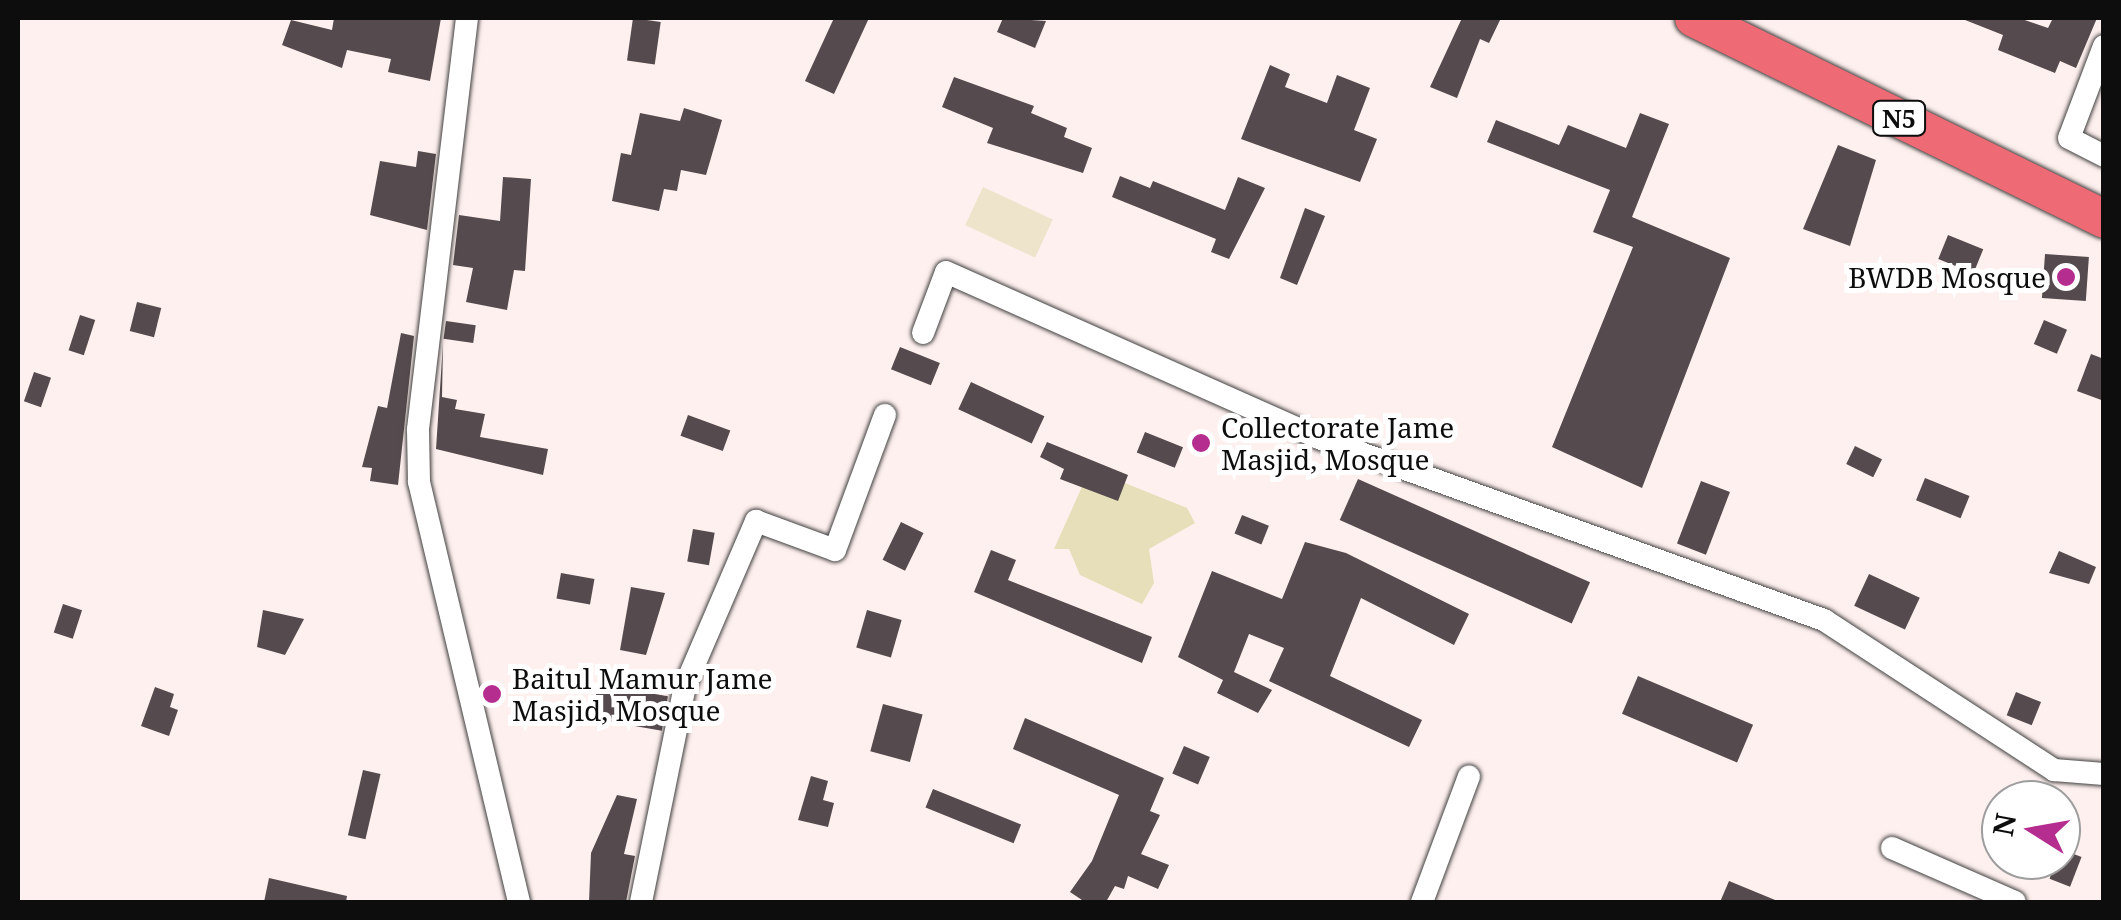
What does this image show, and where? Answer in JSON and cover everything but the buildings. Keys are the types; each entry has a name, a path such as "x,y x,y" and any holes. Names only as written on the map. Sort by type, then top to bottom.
{"highway":[{"name":"N5","path":"1694,18 2104,219"}],"street":[{"path":"467,18 418,430 419,482 519,902"},
{"path":"2104,46 2069,138 2104,156"},
{"path":"923,333 946,272 1319,438 1824,620 2054,770 2104,774"},
{"path":"641,902 685,686 756,521 835,550 885,416"},
{"path":"1422,902 1469,776"},
{"path":"1892,848 2014,902"}],"shaded area":[{"path":"983,187 1053,220 1035,258 965,225"},
{"path":"1090,469 1187,508 1195,523 1149,549 1154,583 1142,604 1080,575 1069,549 1054,549"}],"place":[{"name":"BWDB Mosque","path":"2066,277"},
{"name":"Collectorate Jame Masjid, Mosque","path":"1201,443"},
{"name":"Baitul Mamur Jame Masjid, Mosque","path":"492,694"}]}
